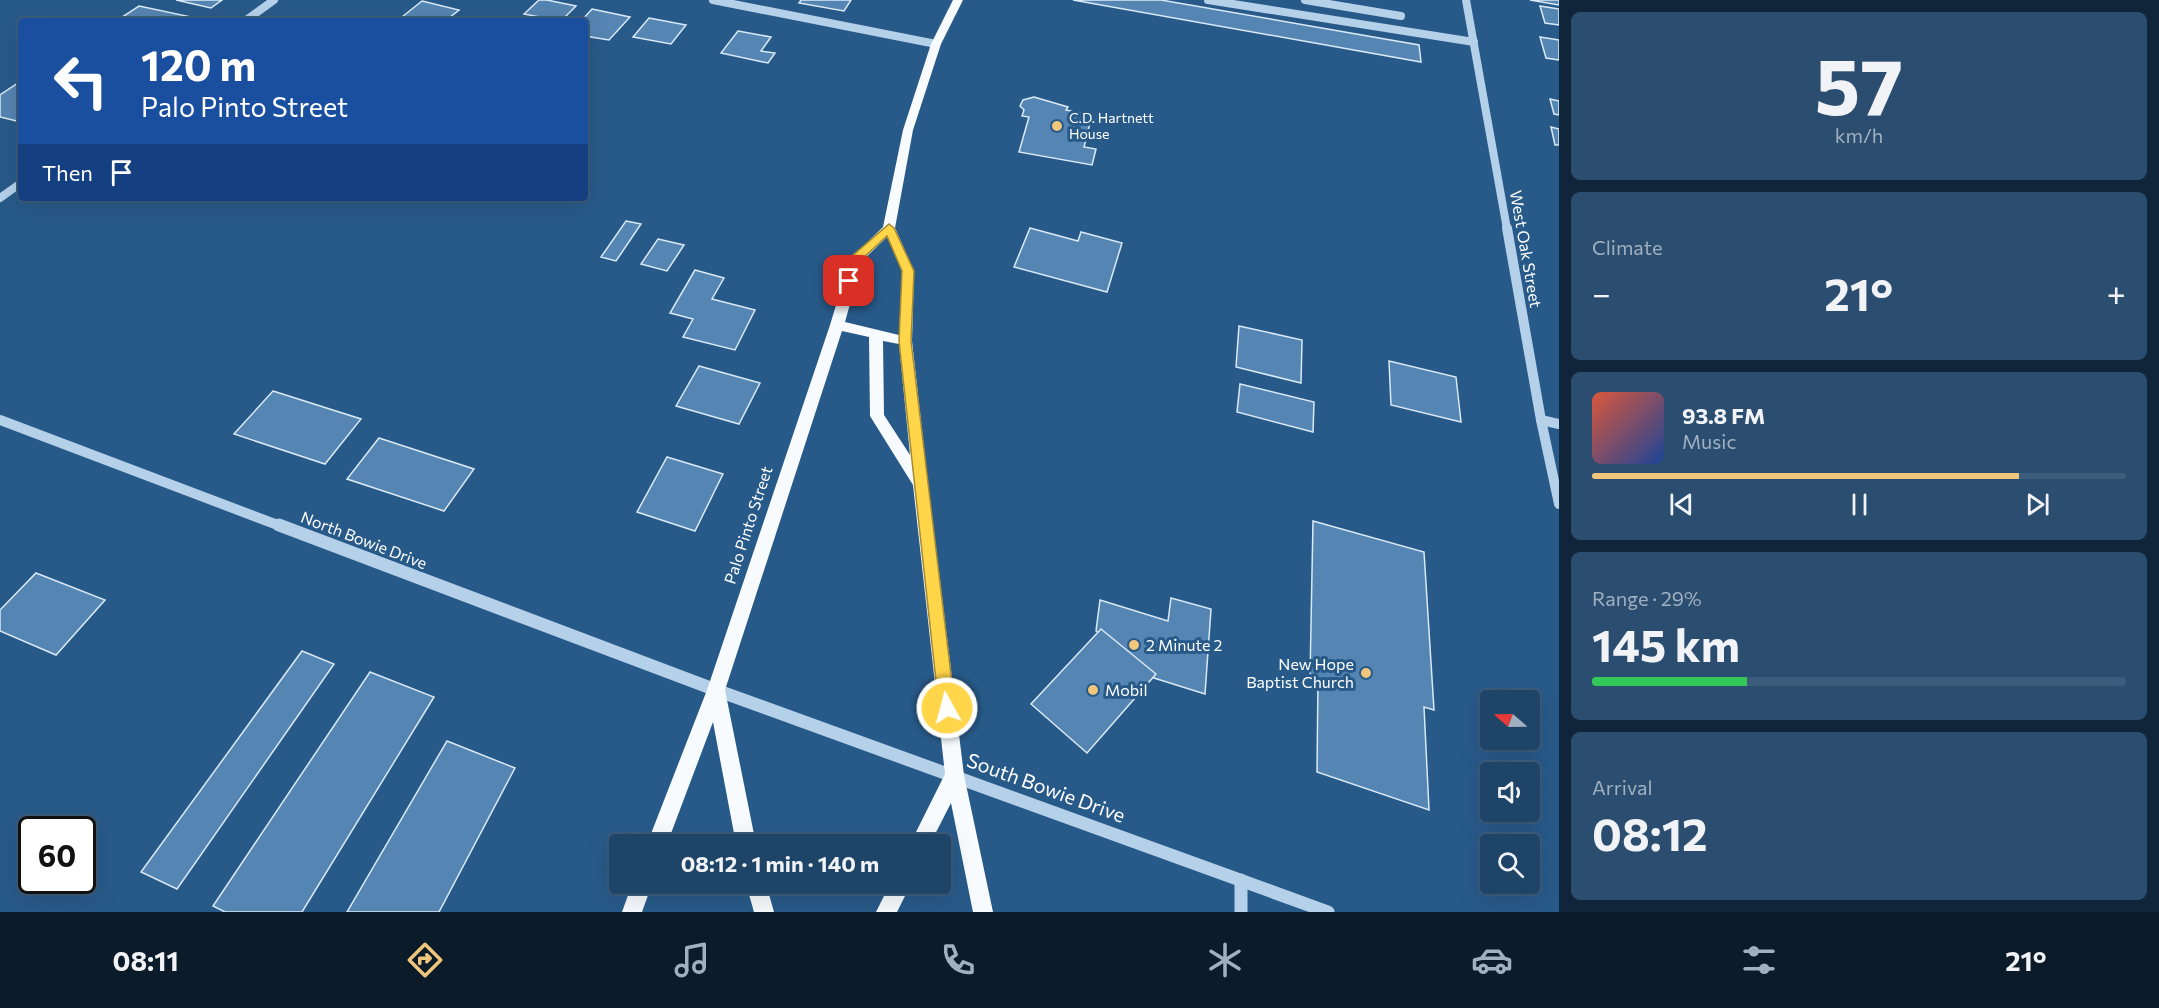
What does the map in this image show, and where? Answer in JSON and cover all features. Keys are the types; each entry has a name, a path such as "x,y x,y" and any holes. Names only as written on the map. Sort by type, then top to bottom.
{"main road":[{"path":"958,0 936,44 908,130 889,228 908,271 905,341 920,483 955,775 983,912"},
{"name":"Palo Pinto Street","path":"661,834 716,690 837,326 856,259 889,228"},
{"path":"837,326 905,341"},
{"path":"876,334 877,416 920,483"},
{"path":"716,690 744,834"},
{"path":"925,834 955,775"},
{"path":"632,912 638,894"},
{"path":"759,894 764,912"},
{"path":"886,912 896,894"}],"street":[{"path":"249,18 274,0"},
{"path":"713,0 936,44"},
{"path":"1208,0 1474,42"},
{"path":"1305,0 1401,16"},
{"name":"West Oak Street","path":"1466,0 1541,420 1559,504"},
{"path":"0,198 18,185"},
{"name":"North Bowie Drive","path":"0,420 716,690"},
{"path":"1541,420 1559,424"},
{"name":"South Bowie Drive","path":"716,690 1329,912"},
{"path":"1240,880 1241,912"}],"building":[{"path":"176,0 222,0 211,8"},
{"path":"539,0 576,6 564,18 545,18 524,14"},
{"path":"801,0 851,0 844,11 799,3"},
{"path":"1073,0 1161,0 1419,45 1421,62"},
{"path":"1530,0 1559,0 1559,5"},
{"path":"422,1 459,10 449,18 401,18"},
{"path":"139,6 196,18 121,18"},
{"path":"1540,6 1559,9 1559,25 1545,23"},
{"path":"592,9 630,17 609,40 588,36 588,18 584,18"},
{"path":"649,18 686,25 671,44 633,37"},
{"path":"738,31 771,37 761,51 775,53 768,63 721,53"},
{"path":"1540,37 1559,40 1559,60 1546,58"},
{"path":"18,83 18,121 0,117 0,95"},
{"name":"C.D. Hartnett House","path":"1034,97 1068,107 1066,110 1092,115 1084,147 1096,149 1092,165 1019,152 1029,117 1022,116 1024,110 1020,106 1023,100"},
{"path":"1550,99 1559,101 1559,115 1554,114"},
{"path":"1551,127 1559,129 1559,145 1555,145"},
{"path":"626,221 641,224 616,261 601,257"},
{"path":"1030,228 1078,241 1081,232 1122,243 1107,292 1014,267"},
{"path":"658,239 684,245 667,271 641,264"},
{"path":"695,270 724,278 712,299 755,310 735,350 683,337 693,319 670,313"},
{"path":"1239,326 1302,340 1301,383 1236,367"},
{"path":"1389,361 1456,377 1461,422 1391,405"},
{"path":"699,366 760,383 739,424 676,406"},
{"path":"1240,384 1314,402 1313,432 1237,412"},
{"path":"273,391 361,419 325,464 234,434"},
{"path":"379,438 474,469 444,511 347,479"},
{"path":"667,457 723,474 695,531 637,512"},
{"path":"1313,521 1424,552 1434,710 1424,707 1429,810 1317,772 1318,679 1310,677"},
{"path":"36,573 105,600 56,655 0,631 0,610"},
{"path":"1171,598 1211,609 1205,694 1154,678 1096,631 1100,600 1168,621"},
{"path":"1101,629 1156,674 1087,753 1031,704"},
{"path":"302,651 334,664 177,889 141,872"},
{"path":"370,672 434,697 302,912 225,912 213,906"},
{"path":"447,741 515,768 439,912 347,912"}],"place":[{"name":"C.D. Hartnett House","path":"1057,126"},
{"name":"2 Minute 2","path":"1134,645"},
{"name":"New Hope Baptist Church","path":"1366,673"},
{"name":"Mobil","path":"1093,690"}],"route":[{"path":"849,281 856,259 889,228 908,271 905,341 947,708"}]}
